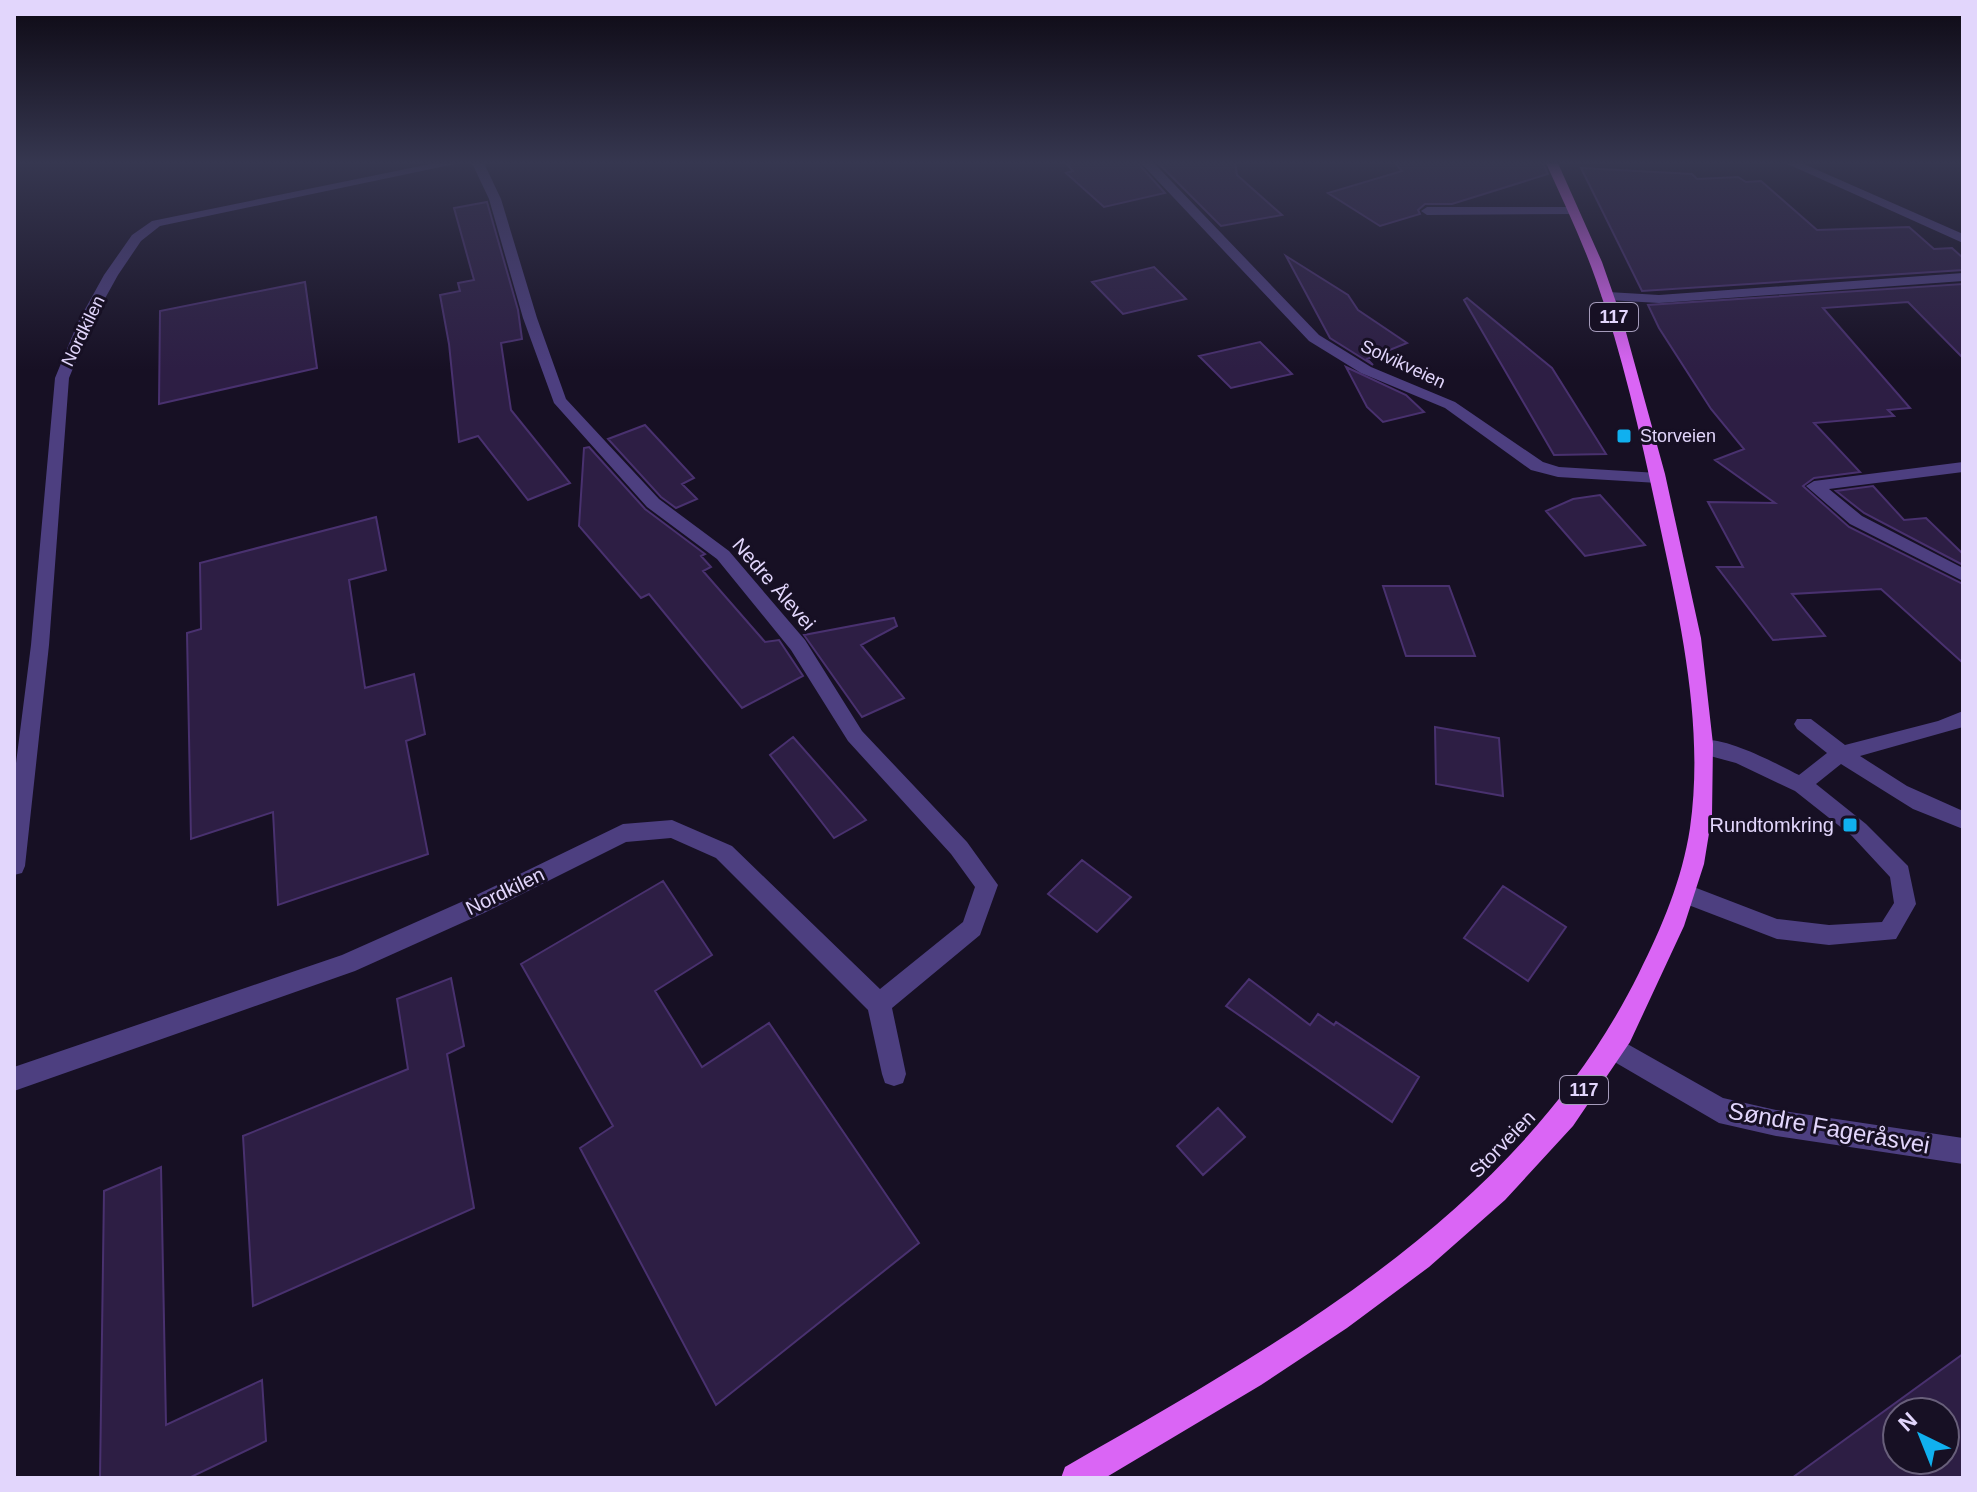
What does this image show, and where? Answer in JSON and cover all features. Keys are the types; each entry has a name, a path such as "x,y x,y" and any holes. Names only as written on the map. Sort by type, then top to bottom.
{"main road":[{"name":"Storveien","path":"1076,1478 1259,1371 1412,1266 1518,1168 1561,1121 1615,1049 1650,986 1686,894 1702,820 1706,747 1695,641 1658,478 1608,296 1582,231"}],"street":[{"name":"Nordkilen","path":"14,866 40,645 62,378 66,360 86,318 131,246 145,231"},
{"name":"Nedre Ålevei","path":"504,231 559,400 653,503 723,555 798,645 855,736 959,848 987,885 972,928 879,1004"},
{"name":"Solvikveien","path":"1211,231 1314,338 1366,370 1450,405 1537,466 1558,472 1658,478"},
{"path":"1944,231 1963,239"},
{"path":"1608,296 1659,299 1963,277"},
{"path":"1963,467 1814,486 1856,520 1963,575"},
{"path":"1802,785 1813,770 1855,749 1939,732 1963,719"},
{"path":"1804,724 1842,755 1931,809 1963,820"},
{"path":"1686,894 1777,929 1829,935 1888,932 1905,904 1900,873 1859,830 1802,785 1741,757 1706,747"},
{"name":"Nordkilen","path":"14,1079 347,964 476,906 623,833 672,829 724,852 879,1004"},
{"path":"879,1004 894,1074"},
{"name":"Søndre Fageråsvei","path":"1615,1049 1719,1110 1776,1123 1963,1151"}],"building":[{"path":"460,231 495,231 518,310 522,339 501,343 511,410 570,483 528,500 478,436 459,442 449,344 440,295 460,291 458,283 474,280"},
{"path":"1612,231 1913,231 1934,249 1952,248 1963,258 1963,270 1642,291"},
{"path":"1286,256 1348,295 1358,310 1407,343 1367,359 1373,365 1330,338"},
{"path":"1154,267 1186,299 1123,314 1092,282"},
{"path":"305,282 317,368 159,404 160,311"},
{"path":"1963,284 1963,358 1908,302 1823,308 1910,408 1888,410 1894,416 1814,423 1860,472 1814,478 1803,486 1849,527 1963,584 1963,663 1881,589 1792,594 1825,636 1773,640 1717,567 1743,567 1708,502 1775,503 1715,460 1744,449 1711,409 1659,328 1648,305"},
{"path":"1467,298 1552,368 1606,454 1554,455 1464,300"},
{"path":"1260,342 1292,374 1231,388 1199,356"},
{"path":"1346,367 1406,395 1424,412 1383,422 1367,407"},
{"path":"645,425 694,478 682,484 697,499 676,508 661,497 608,439"},
{"path":"589,447 645,509 705,554 701,556 711,567 703,571 765,642 779,640 803,676 742,708 649,594 641,598 579,526 584,448"},
{"path":"1873,486 1904,520 1926,518 1963,554 1963,565 1864,513 1836,491"},
{"path":"1600,495 1645,545 1585,556 1546,511 1573,499"},
{"path":"376,517 386,570 349,580 365,688 414,674 425,734 406,741 428,854 278,905 273,812 191,839 187,633 201,629 200,563"},
{"path":"1383,586 1449,586 1475,656 1406,656"},
{"path":"894,618 897,626 861,645 904,698 862,717 804,635"},
{"path":"1435,727 1499,738 1503,796 1436,784"},
{"path":"793,737 866,820 834,838 770,755"},
{"path":"1082,860 1131,897 1097,932 1048,894"},
{"path":"663,881 712,955 655,991 702,1067 769,1023 919,1243 716,1405 580,1148 613,1126 521,964"},
{"path":"1503,886 1566,927 1528,981 1464,938"},
{"path":"451,978 464,1046 447,1054 474,1208 253,1306 243,1136 408,1069 397,999"},
{"path":"1249,979 1310,1025 1318,1014 1334,1025 1336,1022 1419,1077 1392,1122 1226,1006"},
{"path":"1218,1108 1245,1137 1203,1175 1177,1146"},
{"path":"161,1167 166,1425 262,1380 266,1441 189,1478 100,1478 104,1191"},
{"path":"1963,1354 1963,1478 1792,1478 1881,1413 1881,1476 1961,1476 1961,1396 1905,1396"}],"place":[{"name":"Storveien","path":"1624,436"},
{"name":"Rundtomkring","path":"1850,825"}]}
